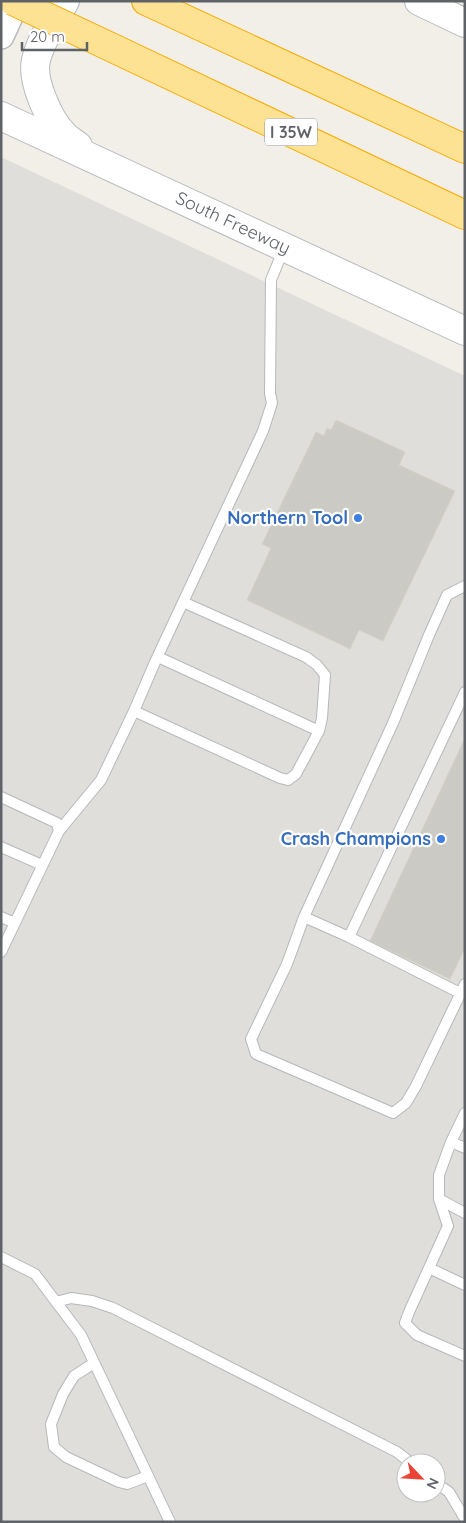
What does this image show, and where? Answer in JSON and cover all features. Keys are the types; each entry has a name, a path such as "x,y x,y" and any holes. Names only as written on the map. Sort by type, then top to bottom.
{"highway":[{"name":"I 35W","path":"13,1 465,215"},
{"path":"146,1 465,149"}],"main road":[{"path":"65,1 40,48 35,62 37,82 44,105 63,134 100,162"},
{"path":"419,1 453,15"},
{"name":"South Freeway","path":"1,116 465,330"}],"street":[{"path":"1,36 17,1"}],"lane":[{"path":"1,952 58,831 101,780 263,431 272,403 270,393 271,280 285,247"},
{"path":"304,918 462,988 416,1086 406,1103 394,1112 256,1054 251,1039 287,964 304,918 393,723 447,595 465,586"},
{"path":"134,711 288,780 296,774 320,731 325,675 317,665 306,657 183,602"},
{"path":"158,657 320,731"},
{"path":"349,937 465,692"},
{"path":"1,797 57,823 58,831"},
{"path":"1,847 42,865"},
{"path":"1,917 15,923"},
{"path":"465,1113 451,1142 439,1175 439,1199 448,1226 405,1323 417,1335 465,1356"},
{"path":"451,1142 465,1148"},
{"path":"439,1199 465,1213"},
{"path":"1,1257 35,1274 81,1335 170,1522"},
{"path":"429,1268 465,1285"},
{"path":"56,1302 70,1298 92,1301 114,1308 398,1453"},
{"path":"94,1363 74,1376 63,1394 51,1424 54,1447 66,1457 119,1482 127,1484 148,1476"},
{"path":"446,1490 465,1519"}],"shaded area":[{"path":"1,157 465,376 465,1522 1,1522"}],"building":[{"name":"Northern Tool","path":"336,420 405,452 399,465 455,491 383,641 359,630 350,649 247,600 271,548 262,544 316,432 324,436 327,428 331,430"},
{"name":"Crash Champions","path":"465,738 465,948 450,979 370,941"}],"place":[{"name":"Northern Tool","path":"358,518"},
{"name":"Crash Champions","path":"441,839"}]}
